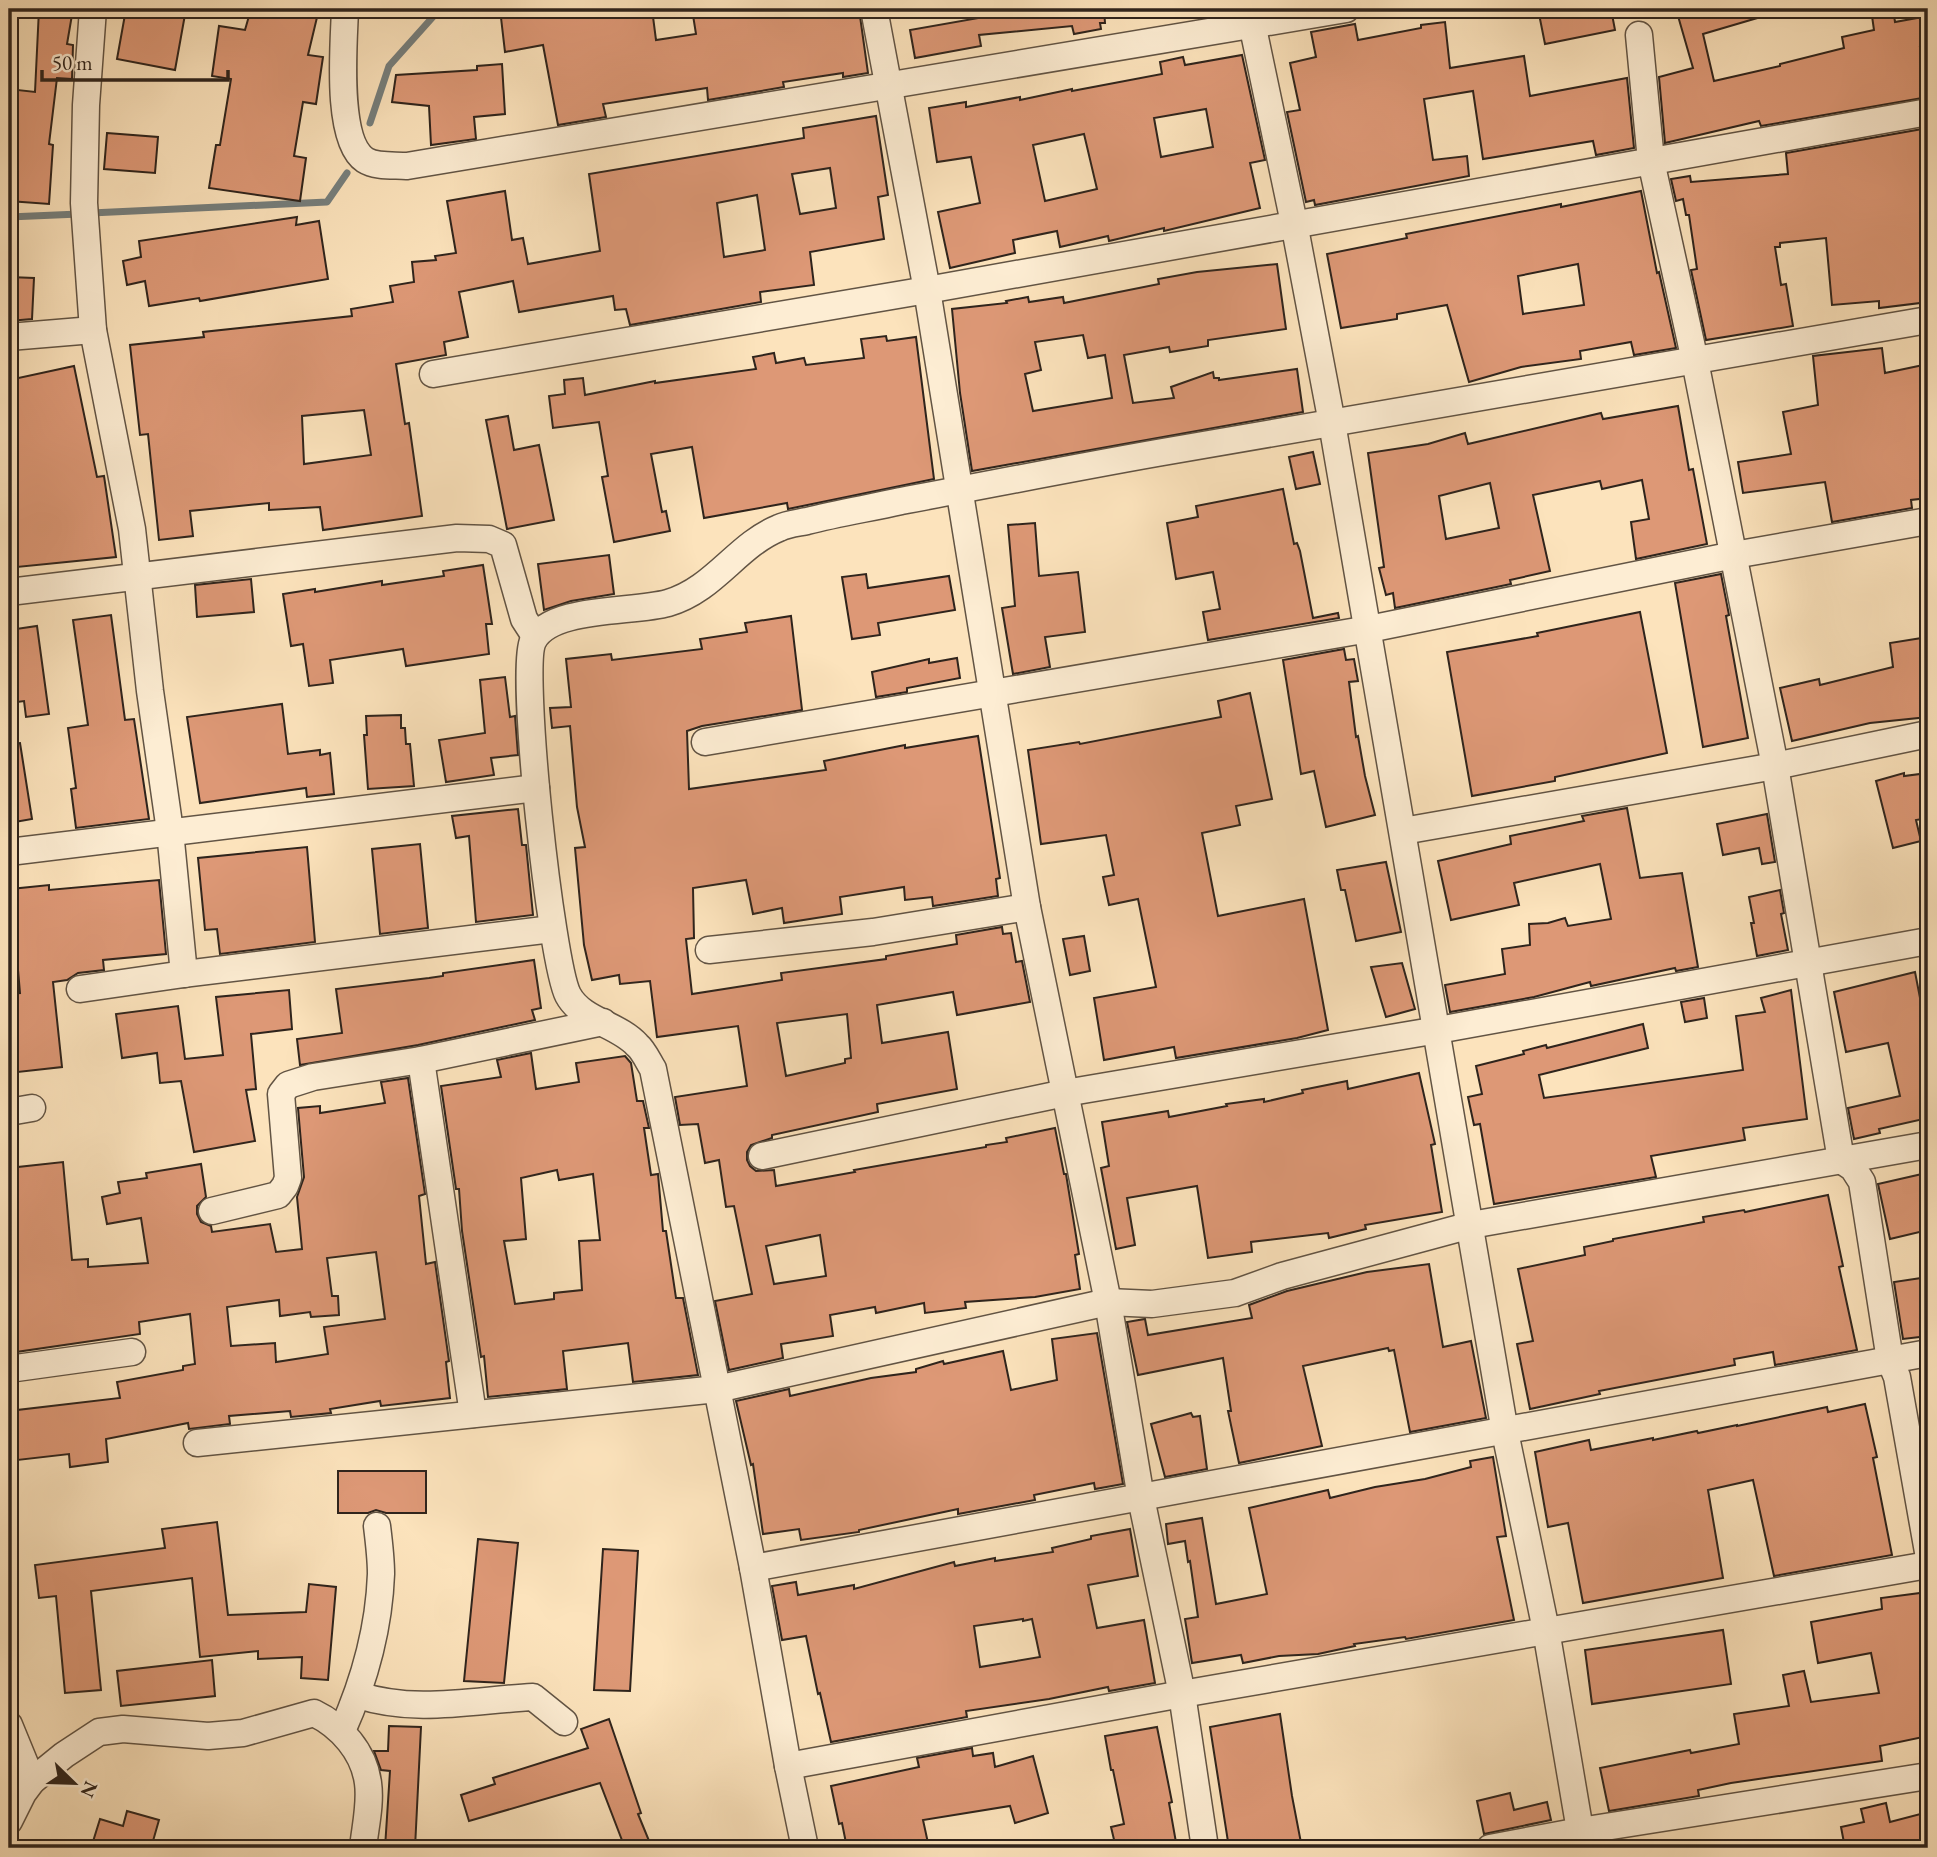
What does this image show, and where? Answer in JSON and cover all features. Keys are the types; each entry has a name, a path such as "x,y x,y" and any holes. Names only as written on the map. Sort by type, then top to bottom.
{"street":[{"path":"93,9 86,105 84,203 93,330 132,529 150,691 170,831 184,974"},
{"path":"345,9 343,102 351,142 363,159 379,165 407,166 890,87 1251,17 1346,9"},
{"path":"874,9 927,289 1027,907 1108,1302 1141,1498 1182,1694 1205,1848"},
{"path":"1251,17 1332,423 1505,1432 1546,1630 1582,1839"},
{"path":"1639,35 1651,161 1695,361 1775,766 1841,1160 1853,1168 1861,1182 1890,1360 1897,1377 1928,1552"},
{"path":"433,374 1928,112"},
{"path":"805,1848 753,1567 653,1069 639,1046 579,1009 569,997 561,977 552,929 536,788 529,670 531,646 535,636 550,622 667,603 692,593 777,528 826,516 1026,476 1928,320"},
{"path":"9,337 93,330"},
{"path":"705,743 1368,629 1734,555 1928,521"},
{"path":"9,592 457,538 489,540 503,545 524,619 535,636"},
{"path":"1403,831 1775,766 1928,734"},
{"path":"9,852 536,788"},
{"path":"709,950 873,932 1027,907"},
{"path":"80,989 552,929"},
{"path":"762,1156 1065,1093 1438,1030 1928,941"},
{"path":"212,1211 278,1195 285,1186 288,1178 281,1094 288,1085 313,1077 421,1060 603,1022"},
{"path":"421,1060 473,1414"},
{"path":"197,1443 717,1390 1108,1302 1152,1304 1235,1293 1282,1276 1471,1225 1928,1145"},
{"path":"9,1369 132,1352"},
{"path":"753,1567 1928,1353"},
{"path":"342,1731 358,1695 377,1618 381,1572 377,1526"},
{"path":"788,1766 1182,1694 1928,1565"},
{"path":"358,1695 383,1703 431,1706 533,1697 564,1722"},
{"path":"9,1821 32,1781 99,1732 123,1729 208,1737 243,1733 314,1713 342,1731 360,1758 368,1784 363,1848"},
{"path":"9,1726 32,1781"},
{"path":"1490,1848 1582,1839 1928,1776"}],"building":[{"path":"39,9 73,9 67,44 73,45 72,79 57,78 49,144 53,145 49,204 9,201 9,89 35,92"},
{"path":"126,9 186,9 175,70 117,59"},
{"path":"251,9 319,9 308,55 323,57 316,104 303,102 294,156 306,158 300,201 209,188 216,145 220,145 231,79 212,76 219,26 245,30"},
{"path":"500,9 652,9 656,40 696,34 692,9 859,9 868,73 843,77 843,73 783,82 784,87 708,100 707,88 603,104 606,117 558,125 543,45 505,52"},
{"path":"989,9 1104,9 1105,23 1100,23 1101,29 1074,34 1072,26 979,35 981,46 915,58 910,30 990,16"},
{"path":"1538,9 1611,9 1615,30 1545,44"},
{"path":"1676,9 1770,9 1771,14 1703,34 1714,81 1844,48 1842,37 1874,30 1871,9 1893,9 1895,22 1928,16 1928,46 1920,47 1928,97 1761,126 1759,121 1665,143 1659,77 1693,68"},
{"path":"1445,22 1450,68 1524,56 1530,96 1627,78 1634,148 1596,155 1593,141 1483,159 1473,91 1424,99 1433,160 1467,156 1469,176 1315,205 1314,200 1306,202 1287,112 1300,110 1290,63 1316,57 1311,32 1355,24 1358,40"},
{"path":"1242,55 1265,160 1250,163 1260,208 1164,231 1164,228 1109,241 1108,236 1060,247 1057,231 1013,240 1015,253 950,268 938,212 980,203 971,157 937,162 929,108 966,102 966,107 1020,97 1020,100 1162,74 1160,62 1183,57 1185,65","holes":["1206,109 1213,147 1161,157 1154,118","1084,134 1097,189 1045,201 1033,145"]},
{"path":"502,64 505,114 474,117 476,139 431,145 429,106 392,102 396,75 477,70 477,66"},
{"path":"876,116 888,195 878,197 884,239 810,252 814,285 760,292 761,302 630,325 626,309 615,310 613,296 519,312 513,281 459,292 468,337 444,342 446,355 396,364 405,424 409,423 422,516 323,530 320,507 269,510 269,503 190,511 193,536 159,540 148,434 140,435 130,345 204,337 203,332 352,316 351,309 393,302 390,286 414,282 412,262 436,260 435,256 456,253 447,201 505,191 512,240 523,238 528,264 600,251 589,174 804,138 803,128","holes":["830,168 836,208 800,214 792,174","757,195 765,250 724,257 717,203","364,410 371,455 304,464 302,416"]},
{"path":"1928,128 1928,302 1879,308 1879,301 1832,305 1826,238 1780,243 1780,247 1775,247 1781,285 1786,284 1793,326 1706,340 1691,270 1697,269 1689,215 1686,215 1683,199 1676,201 1671,179 1690,176 1691,182 1788,174 1786,153"},
{"path":"107,133 158,137 155,173 104,169"},
{"path":"1641,191 1657,273 1659,272 1676,348 1634,355 1631,342 1580,351 1581,359 1521,367 1469,382 1447,305 1397,314 1397,319 1341,328 1327,254 1407,238 1406,234 1561,204 1561,207","holes":["1578,264 1584,305 1523,314 1518,276"]},
{"path":"297,217 296,225 319,221 328,279 200,301 199,298 149,306 145,281 127,285 123,261 141,257 139,241"},
{"path":"1277,264 1286,329 1208,340 1208,346 1170,352 1169,347 1124,355 1133,403 1174,398 1171,387 1213,372 1214,378 1219,380 1297,369 1303,412 972,471 960,393 952,309 1007,303 1006,301 1028,297 1029,302 1063,297 1064,303 1159,284 1158,279","holes":["1083,335 1088,358 1105,355 1112,398 1033,411 1025,374 1041,370 1035,342"]},
{"path":"9,277 34,278 32,319 9,321"},
{"path":"886,336 887,341 916,337 934,479 788,509 787,503 704,518 692,447 651,454 662,512 666,511 670,531 614,542 602,477 608,476 599,422 553,428 549,396 565,394 564,380 583,378 585,395 655,381 756,369 753,357 774,353 776,363 804,358 806,365 864,358 861,339"},
{"path":"1882,348 1885,373 1928,364 1928,498 1911,500 1912,508 1832,522 1825,482 1743,493 1738,462 1791,454 1783,412 1818,405 1813,356"},
{"path":"74,366 97,477 104,476 116,557 17,567 9,509 9,380"},
{"path":"1678,406 1689,470 1693,469 1707,544 1636,559 1631,522 1649,519 1642,480 1602,489 1600,481 1533,495 1550,571 1510,580 1511,584 1395,608 1393,593 1386,595 1379,568 1384,567 1368,453 1428,444 1465,433 1468,444 1601,413 1603,419","holes":["1490,483 1499,528 1446,539 1439,496"]},
{"path":"508,416 514,450 539,445 554,520 507,529 486,420"},
{"path":"1313,452 1320,484 1296,489 1289,457"},
{"path":"1283,489 1294,544 1297,543 1300,551 1313,618 1338,613 1339,618 1208,640 1203,612 1220,609 1213,572 1176,579 1167,523 1198,517 1196,506"},
{"path":"1035,523 1039,576 1078,572 1085,632 1045,637 1050,667 1013,674 1002,608 1015,606 1008,525"},
{"path":"609,555 614,594 571,601 544,610 538,564"},
{"path":"483,565 492,624 486,624 489,654 406,666 403,649 330,660 333,683 309,686 303,644 291,646 283,594 315,589 315,592 382,581 382,585 444,576 443,571"},
{"path":"866,574 868,588 949,576 955,610 878,623 880,635 852,639 842,577"},
{"path":"1721,574 1748,738 1703,747 1675,583"},
{"path":"251,579 254,612 197,617 195,585"},
{"path":"1640,612 1667,753 1555,777 1555,781 1472,796 1447,652 1538,636 1537,633"},
{"path":"111,615 125,720 134,719 149,819 76,828 71,789 76,788 68,728 88,725 73,620"},
{"path":"791,616 802,710 702,726 687,731 689,789 826,770 824,761 905,745 905,748 978,736 1000,878 996,879 998,896 933,906 932,897 905,900 904,887 840,897 842,914 784,923 782,908 753,914 746,880 693,888 694,938 686,939 692,994 782,980 781,973 886,959 886,956 957,944 956,935 1002,927 1003,934 1011,933 1016,962 1022,961 1030,1002 957,1015 953,992 877,1005 882,1043 948,1032 957,1089 877,1104 878,1112 772,1135 772,1138 751,1145 747,1152 750,1166 756,1171 774,1170 776,1186 986,1147 1007,1142 1006,1138 1055,1128 1066,1174 1079,1254 1075,1255 1080,1289 1035,1297 965,1302 966,1308 925,1313 924,1303 876,1313 875,1307 830,1315 833,1336 781,1344 783,1358 729,1370 715,1301 752,1294 734,1206 726,1207 719,1160 705,1163 698,1124 680,1125 675,1097 747,1086 738,1026 657,1037 650,981 620,984 619,975 592,980 584,945 575,848 585,847 577,807 570,726 552,728 550,708 571,707 566,659 611,654 612,660 702,649 700,639 747,632 745,623","holes":["847,1014 851,1058 845,1059 845,1063 786,1076 777,1023","820,1235 826,1276 774,1284 766,1246"]},
{"path":"37,626 49,714 26,717 24,701 9,703 9,630"},
{"path":"1928,637 1928,717 1870,723 1792,741 1780,688 1819,679 1820,685 1893,667 1890,643"},
{"path":"1344,649 1346,660 1354,659 1358,681 1349,682 1356,737 1358,736 1375,815 1326,827 1314,771 1301,774 1283,660"},
{"path":"957,658 960,678 876,697 872,672 929,659 929,663"},
{"path":"505,677 510,717 515,716 518,755 491,758 494,775 446,782 439,740 485,733 480,680"},
{"path":"1250,693 1272,799 1236,806 1240,825 1202,833 1218,916 1304,899 1328,1030 1297,1038 1176,1058 1174,1047 1104,1060 1094,998 1156,987 1138,899 1109,905 1103,877 1114,875 1106,835 1041,844 1028,750 1079,742 1080,744 1221,717 1218,701"},
{"path":"282,704 288,754 320,750 320,755 330,753 334,794 307,797 306,788 200,803 187,717"},
{"path":"401,715 401,728 405,728 406,744 410,744 414,786 368,789 364,735 367,735 366,716"},
{"path":"20,743 32,819 9,823 9,744"},
{"path":"1904,773 1904,776 1928,773 1928,818 1916,820 1921,841 1893,848 1876,781"},
{"path":"1627,808 1640,878 1682,873 1698,967 1676,971 1675,968 1591,986 1590,982 1534,997 1450,1012 1445,985 1505,974 1502,949 1530,945 1529,924 1548,923 1565,918 1568,926 1611,919 1600,864 1514,883 1519,905 1451,920 1438,861 1511,844 1510,836 1584,821 1582,816"},
{"path":"518,809 522,845 526,845 533,915 476,922 469,836 456,838 452,816"},
{"path":"1767,814 1775,862 1762,864 1759,848 1723,855 1717,824"},
{"path":"420,844 428,928 380,934 372,849"},
{"path":"307,847 315,942 220,954 217,929 205,930 198,858"},
{"path":"1386,862 1401,932 1356,941 1345,890 1341,890 1337,870"},
{"path":"159,880 166,954 103,960 104,970 78,973 67,980 53,982 62,1067 9,1073 9,1039 13,1038 9,994 20,993 11,889 49,885 49,890"},
{"path":"1780,890 1784,913 1781,914 1788,950 1757,956 1749,897"},
{"path":"1084,936 1090,971 1070,975 1063,939"},
{"path":"534,960 541,1008 532,1010 535,1020 418,1045 300,1065 297,1039 342,1033 336,989 443,976 443,973"},
{"path":"1402,963 1415,1009 1386,1017 1371,967"},
{"path":"1915,972 1927,1034 1922,1035 1928,1065 1928,1118 1879,1129 1880,1133 1854,1139 1848,1108 1900,1096 1888,1043 1846,1052 1834,992"},
{"path":"289,990 292,1029 251,1034 256,1089 246,1090 255,1141 194,1152 181,1081 160,1083 157,1053 122,1058 116,1014 178,1006 185,1059 223,1055 216,997"},
{"path":"1791,990 1807,1119 1743,1128 1745,1140 1651,1156 1656,1177 1494,1204 1480,1124 1474,1125 1468,1097 1482,1094 1476,1066 1524,1054 1523,1051 1546,1045 1547,1048 1643,1024 1648,1048 1539,1075 1544,1098 1743,1070 1736,1016 1765,1012 1761,998"},
{"path":"1704,998 1707,1018 1685,1022 1681,1002"},
{"path":"531,1053 536,1089 579,1082 576,1063 625,1056 631,1063 637,1101 643,1101 649,1128 644,1128 651,1175 658,1174 663,1231 666,1231 676,1298 683,1298 698,1375 633,1382 628,1343 563,1351 567,1389 488,1397 484,1356 481,1357 462,1231 459,1189 456,1189 441,1086 501,1077 497,1060","holes":["557,1170 559,1180 593,1174 600,1240 579,1241 582,1290 554,1293 554,1299 515,1304 504,1241 526,1239 521,1178"]},
{"path":"1419,1073 1435,1144 1431,1145 1442,1212 1365,1225 1366,1229 1329,1238 1328,1233 1251,1242 1252,1252 1208,1258 1197,1186 1127,1198 1135,1245 1116,1249 1101,1168 1109,1166 1102,1122 1168,1111 1169,1117 1227,1106 1226,1104 1264,1099 1264,1102 1303,1093 1302,1090 1347,1081 1348,1089"},
{"path":"408,1078 425,1194 419,1196 426,1264 435,1262 449,1361 446,1362 450,1398 381,1406 380,1401 330,1409 331,1413 291,1417 290,1411 229,1416 230,1424 189,1429 188,1423 106,1439 108,1462 70,1467 69,1454 9,1461 9,1411 120,1398 117,1382 183,1370 183,1366 195,1364 190,1314 139,1322 140,1334 9,1353 9,1168 63,1162 72,1260 88,1259 88,1267 148,1263 141,1218 107,1224 102,1197 120,1193 118,1182 147,1178 146,1173 201,1164 206,1197 197,1206 197,1214 201,1222 211,1226 212,1232 270,1224 276,1252 302,1249 297,1197 304,1177 298,1108 320,1106 320,1113 385,1103 381,1082","holes":["376,1252 385,1319 324,1327 328,1354 276,1362 275,1343 231,1346 227,1307 279,1300 280,1316 310,1312 311,1317 339,1315 338,1296 332,1296 327,1258"]},
{"path":"1922,1174 1928,1204 1928,1230 1890,1239 1878,1184"},
{"path":"1828,1195 1843,1266 1839,1267 1857,1350 1775,1365 1773,1352 1734,1359 1735,1365 1599,1391 1600,1394 1530,1409 1517,1344 1533,1341 1518,1269 1585,1255 1584,1247 1613,1239 1704,1222 1703,1217 1744,1210 1745,1212"},
{"path":"1429,1264 1443,1347 1471,1341 1486,1418 1410,1432 1394,1350 1389,1351 1388,1348 1303,1366 1322,1446 1239,1463 1228,1411 1231,1411 1223,1358 1138,1375 1127,1322 1145,1319 1148,1335 1252,1318 1249,1305 1287,1291 1367,1272"},
{"path":"1928,1277 1928,1336 1903,1339 1894,1282"},
{"path":"1097,1333 1123,1484 1095,1489 1094,1483 1034,1495 1035,1500 958,1514 958,1509 859,1532 801,1540 799,1529 763,1534 753,1464 751,1465 736,1401 789,1389 790,1396 871,1378 916,1372 916,1369 943,1361 944,1364 1003,1351 1011,1390 1057,1380 1052,1339"},
{"path":"1865,1404 1877,1457 1873,1458 1892,1555 1774,1576 1753,1480 1708,1490 1723,1578 1583,1603 1568,1523 1548,1527 1535,1452 1589,1440 1591,1450 1737,1426 1827,1407 1828,1412"},
{"path":"1191,1413 1193,1417 1200,1416 1207,1469 1165,1477 1151,1424"},
{"path":"1493,1457 1506,1536 1497,1537 1514,1620 1406,1639 1354,1644 1355,1646 1318,1654 1279,1656 1243,1663 1241,1655 1192,1663 1185,1619 1198,1617 1190,1561 1188,1562 1185,1541 1168,1544 1166,1524 1202,1518 1216,1604 1267,1594 1249,1508 1328,1490 1330,1498 1425,1479 1471,1467 1470,1461"},
{"path":"338,1471 426,1471 426,1513 386,1513 376,1510 368,1513 338,1513"},
{"path":"217,1522 228,1615 306,1612 309,1584 336,1587 328,1680 301,1678 302,1657 258,1659 258,1651 200,1657 192,1578 91,1591 101,1690 65,1693 56,1596 39,1598 35,1565 165,1548 162,1529"},
{"path":"1130,1529 1138,1576 1088,1585 1097,1628 1144,1620 1155,1683 1109,1691 1108,1687 966,1711 967,1717 831,1742 806,1636 782,1640 772,1586 796,1582 798,1595 854,1585 854,1589 954,1562 955,1566 995,1558 995,1561 1053,1552 1052,1548 1091,1539 1091,1536","holes":["1032,1619 1040,1657 980,1667 974,1626"]},
{"path":"478,1539 518,1543 504,1683 464,1681"},
{"path":"603,1549 638,1551 630,1691 594,1690"},
{"path":"1928,1592 1928,1736 1880,1746 1882,1761 1731,1783 1698,1790 1699,1796 1609,1811 1600,1768 1690,1750 1691,1753 1739,1744 1734,1714 1789,1706 1783,1675 1804,1671 1811,1702 1879,1693 1871,1653 1818,1663 1811,1622 1882,1609 1881,1598"},
{"path":"1723,1630 1731,1684 1592,1704 1585,1650"},
{"path":"212,1660 215,1696 121,1706 117,1671"},
{"path":"1280,1714 1302,1848 1229,1848 1210,1727"},
{"path":"609,1719 641,1813 638,1814 652,1848 625,1848 600,1783 469,1821 461,1795 495,1784 493,1778 588,1748 581,1729"},
{"path":"389,1726 421,1727 415,1848 385,1848 390,1771 381,1770 374,1751 388,1751"},
{"path":"1157,1727 1172,1802 1169,1803 1177,1848 1116,1848 1111,1827 1124,1824 1105,1736"},
{"path":"972,1748 973,1756 993,1753 995,1767 1033,1756 1048,1813 1015,1823 1010,1806 923,1820 928,1843 900,1848 847,1848 831,1786 919,1767 917,1758"},
{"path":"1510,1793 1514,1810 1547,1802 1551,1820 1484,1834 1477,1801"},
{"path":"1886,1803 1890,1822 1928,1812 1928,1848 1845,1848 1841,1827 1864,1822 1861,1809"},
{"path":"127,1811 159,1820 151,1848 91,1848 100,1819 123,1826"}],"waterway":[{"path":"370,123 389,66 440,9"},
{"path":"91,213 327,202 347,173"},
{"path":"9,217 79,214"}]}
